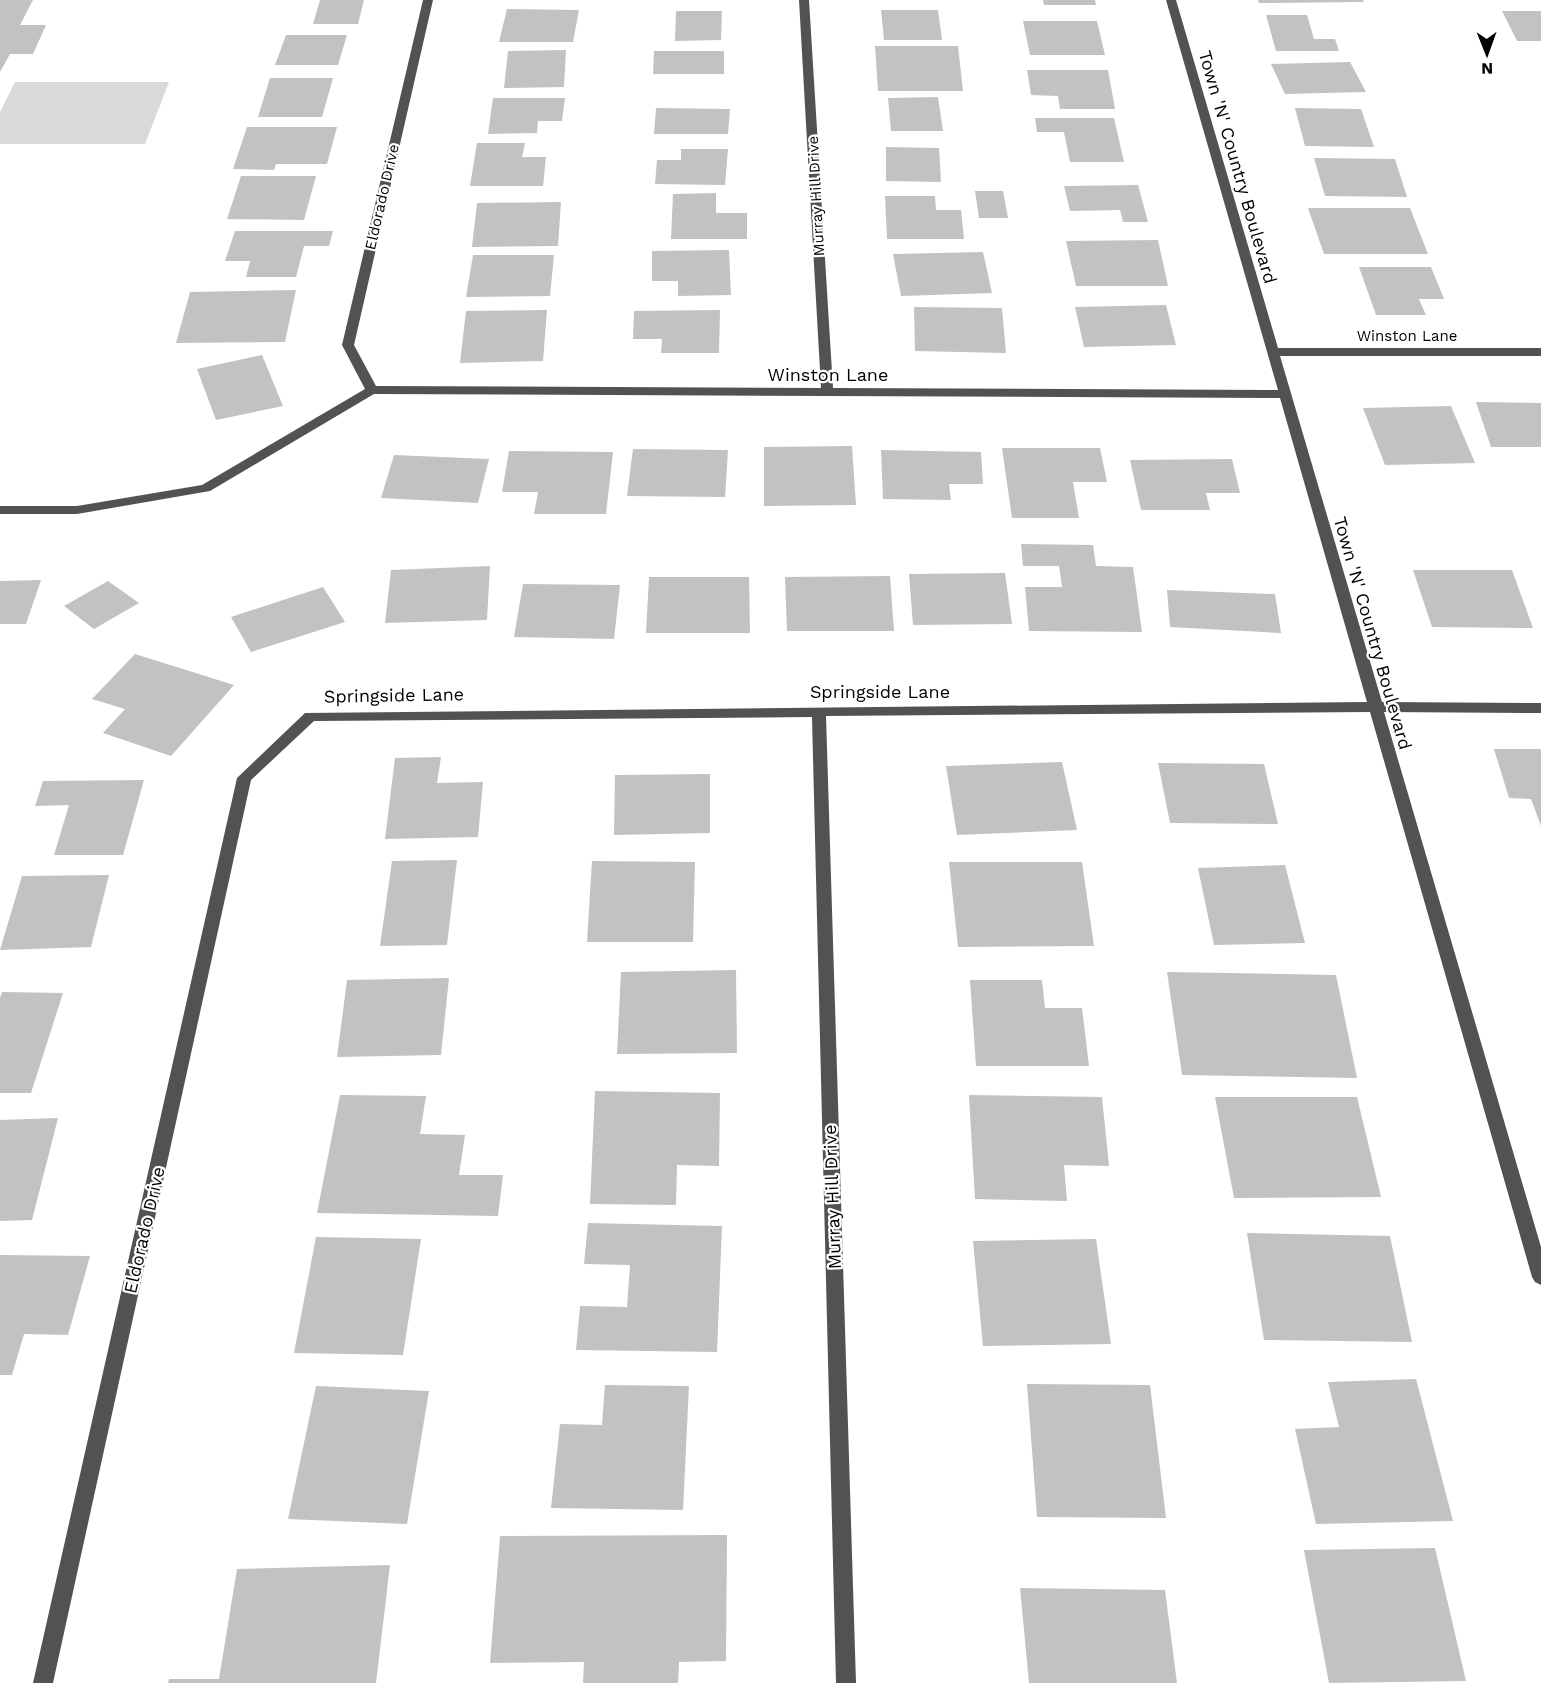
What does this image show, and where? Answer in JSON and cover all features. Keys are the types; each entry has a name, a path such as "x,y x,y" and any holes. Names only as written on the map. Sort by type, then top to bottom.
{"street":[{"name":"Eldorado Drive","path":"372,390 348,345 428,0"},
{"name":"Murray Hill Drive","path":"804,0 827,393"},
{"name":"Town 'N' Country Boulevard","path":"1171,0 1541,1277"},
{"name":"Winston Lane","path":"1273,352 1541,352"},
{"name":"Winston Lane","path":"372,390 1285,394"},
{"path":"0,510 77,510 206,488 372,390"},
{"name":"Springside Lane","path":"244,778 310,716 1376,707 1541,708"},
{"name":"Murray Hill Drive","path":"819,711 846,1683"},
{"name":"Eldorado Drive","path":"43,1683 244,778"}],"shaded area":[{"path":"15,82 169,82 145,144 0,144 0,112"}],"building":[{"path":"0,0 33,0 20,25 46,25 33,54 10,54 0,72"},
{"path":"320,0 364,0 358,24 313,24"},
{"path":"1043,0 1095,0 1096,5 1044,5"},
{"path":"1258,0 1363,0 1364,2 1259,3"},
{"path":"507,9 579,10 573,42 499,42"},
{"path":"881,10 938,10 942,40 884,40"},
{"path":"676,11 722,11 721,40 675,41"},
{"path":"1502,11 1541,11 1541,41 1517,41"},
{"path":"1266,15 1307,15 1314,39 1335,39 1339,51 1276,51"},
{"path":"1023,21 1097,21 1105,55 1030,55"},
{"path":"286,35 347,35 338,65 275,65"},
{"path":"875,46 958,46 963,91 878,91"},
{"path":"566,50 564,87 504,88 508,51"},
{"path":"654,51 724,51 724,74 653,74"},
{"path":"1350,62 1366,92 1285,94 1271,64"},
{"path":"1027,70 1108,70 1115,109 1060,109 1058,96 1031,95"},
{"path":"270,78 333,78 322,117 258,117"},
{"path":"938,97 943,131 891,131 888,98"},
{"path":"493,98 565,98 562,121 538,121 537,133 488,134"},
{"path":"656,108 730,109 728,134 654,134"},
{"path":"1295,108 1361,109 1374,147 1305,146"},
{"path":"1035,118 1114,118 1124,162 1070,162 1064,132 1037,132"},
{"path":"247,127 337,127 327,164 276,164 274,170 233,169"},
{"path":"477,143 525,143 522,157 546,157 543,186 470,186"},
{"path":"886,147 939,148 941,182 886,181"},
{"path":"681,149 728,149 725,185 655,184 657,160 681,160"},
{"path":"1314,158 1395,159 1407,197 1325,196"},
{"path":"241,176 316,176 304,220 227,219"},
{"path":"1138,185 1148,222 1123,222 1120,210 1070,211 1064,186"},
{"path":"975,191 1003,191 1008,218 979,218"},
{"path":"716,193 716,213 747,213 747,239 671,239 673,194"},
{"path":"885,196 935,196 936,210 961,210 964,239 887,239"},
{"path":"561,202 558,246 472,247 477,203"},
{"path":"1308,208 1410,208 1428,254 1324,254"},
{"path":"235,231 333,231 329,246 304,246 296,277 246,277 250,261 225,261"},
{"path":"1158,240 1168,286 1076,286 1066,241"},
{"path":"729,250 731,295 678,296 678,281 652,281 652,251"},
{"path":"983,252 992,293 901,296 893,254"},
{"path":"473,255 554,255 550,296 466,297"},
{"path":"1359,267 1431,267 1444,299 1419,299 1426,315 1376,315"},
{"path":"296,290 285,342 176,343 190,292"},
{"path":"1166,305 1176,345 1084,347 1075,307"},
{"path":"914,307 1002,308 1006,353 915,351"},
{"path":"547,310 543,361 460,363 466,311"},
{"path":"720,310 719,353 661,353 662,339 633,339 634,311"},
{"path":"262,355 283,406 216,420 197,369"},
{"path":"1476,402 1541,403 1541,447 1491,447"},
{"path":"1451,406 1475,463 1385,465 1363,408"},
{"path":"852,446 856,505 764,506 764,447"},
{"path":"1002,448 1100,448 1107,482 1073,482 1079,518 1012,518"},
{"path":"633,449 728,450 725,497 627,496"},
{"path":"881,450 981,452 983,484 949,484 951,500 883,499"},
{"path":"509,451 613,452 606,514 534,514 538,492 502,492"},
{"path":"394,455 489,459 478,503 381,498"},
{"path":"1232,459 1240,493 1206,493 1210,510 1141,510 1130,460"},
{"path":"1021,544 1093,545 1096,566 1133,567 1142,632 1029,631 1025,587 1062,587 1059,566 1023,566"},
{"path":"490,566 487,620 385,623 391,570"},
{"path":"1413,570 1512,570 1533,628 1432,627"},
{"path":"1005,573 1012,624 913,625 909,574"},
{"path":"890,576 894,631 787,631 785,577"},
{"path":"649,577 749,577 750,633 646,633"},
{"path":"41,580 26,624 0,624 0,581"},
{"path":"108,581 139,603 94,629 64,606"},
{"path":"523,584 620,585 614,639 514,637"},
{"path":"323,587 345,622 251,652 231,617"},
{"path":"1167,590 1275,594 1281,633 1170,627"},
{"path":"135,654 234,685 171,756 103,733 125,709 92,699"},
{"path":"1494,749 1541,749 1541,826 1531,799 1509,798"},
{"path":"441,757 437,783 483,782 478,837 385,839 395,758"},
{"path":"1062,762 1077,830 957,835 946,766"},
{"path":"1158,763 1264,764 1278,824 1170,823"},
{"path":"710,774 710,833 614,835 615,775"},
{"path":"144,780 123,855 54,855 69,805 35,806 43,781"},
{"path":"457,860 447,945 380,946 392,861"},
{"path":"592,861 695,862 693,942 587,942"},
{"path":"949,862 1082,862 1094,946 958,947"},
{"path":"1285,865 1305,943 1214,945 1198,868"},
{"path":"109,875 91,947 0,950 22,876"},
{"path":"736,970 737,1053 617,1054 621,972"},
{"path":"1167,972 1336,975 1357,1078 1182,1075"},
{"path":"449,978 441,1055 337,1057 347,980"},
{"path":"970,980 1042,980 1045,1008 1082,1008 1089,1066 976,1066"},
{"path":"2,992 63,993 31,1093 0,1093 0,998"},
{"path":"595,1091 720,1093 719,1166 677,1165 676,1205 590,1204"},
{"path":"340,1095 426,1096 420,1134 465,1135 459,1175 503,1175 498,1216 317,1213"},
{"path":"969,1095 1102,1097 1109,1166 1064,1165 1067,1201 975,1199"},
{"path":"1215,1097 1357,1097 1381,1197 1234,1198"},
{"path":"58,1118 32,1220 0,1221 0,1120"},
{"path":"588,1223 722,1226 717,1352 576,1350 580,1306 627,1307 630,1265 584,1264"},
{"path":"1247,1233 1390,1236 1412,1342 1264,1340"},
{"path":"316,1237 421,1239 403,1355 294,1353"},
{"path":"1096,1239 1111,1344 983,1346 973,1241"},
{"path":"0,1255 90,1256 68,1335 24,1334 12,1375 0,1375"},
{"path":"1416,1379 1453,1521 1316,1524 1295,1429 1339,1427 1328,1382"},
{"path":"1027,1384 1150,1385 1166,1518 1037,1517"},
{"path":"605,1385 689,1386 683,1510 551,1508 560,1424 602,1425"},
{"path":"316,1386 429,1391 407,1524 288,1519"},
{"path":"727,1535 726,1661 679,1662 678,1683 583,1683 584,1662 490,1663 500,1536"},
{"path":"1435,1548 1466,1681 1329,1683 1304,1550"},
{"path":"390,1565 376,1683 168,1683 169,1679 219,1679 237,1569"},
{"path":"1020,1588 1165,1590 1177,1683 1029,1683"}]}
